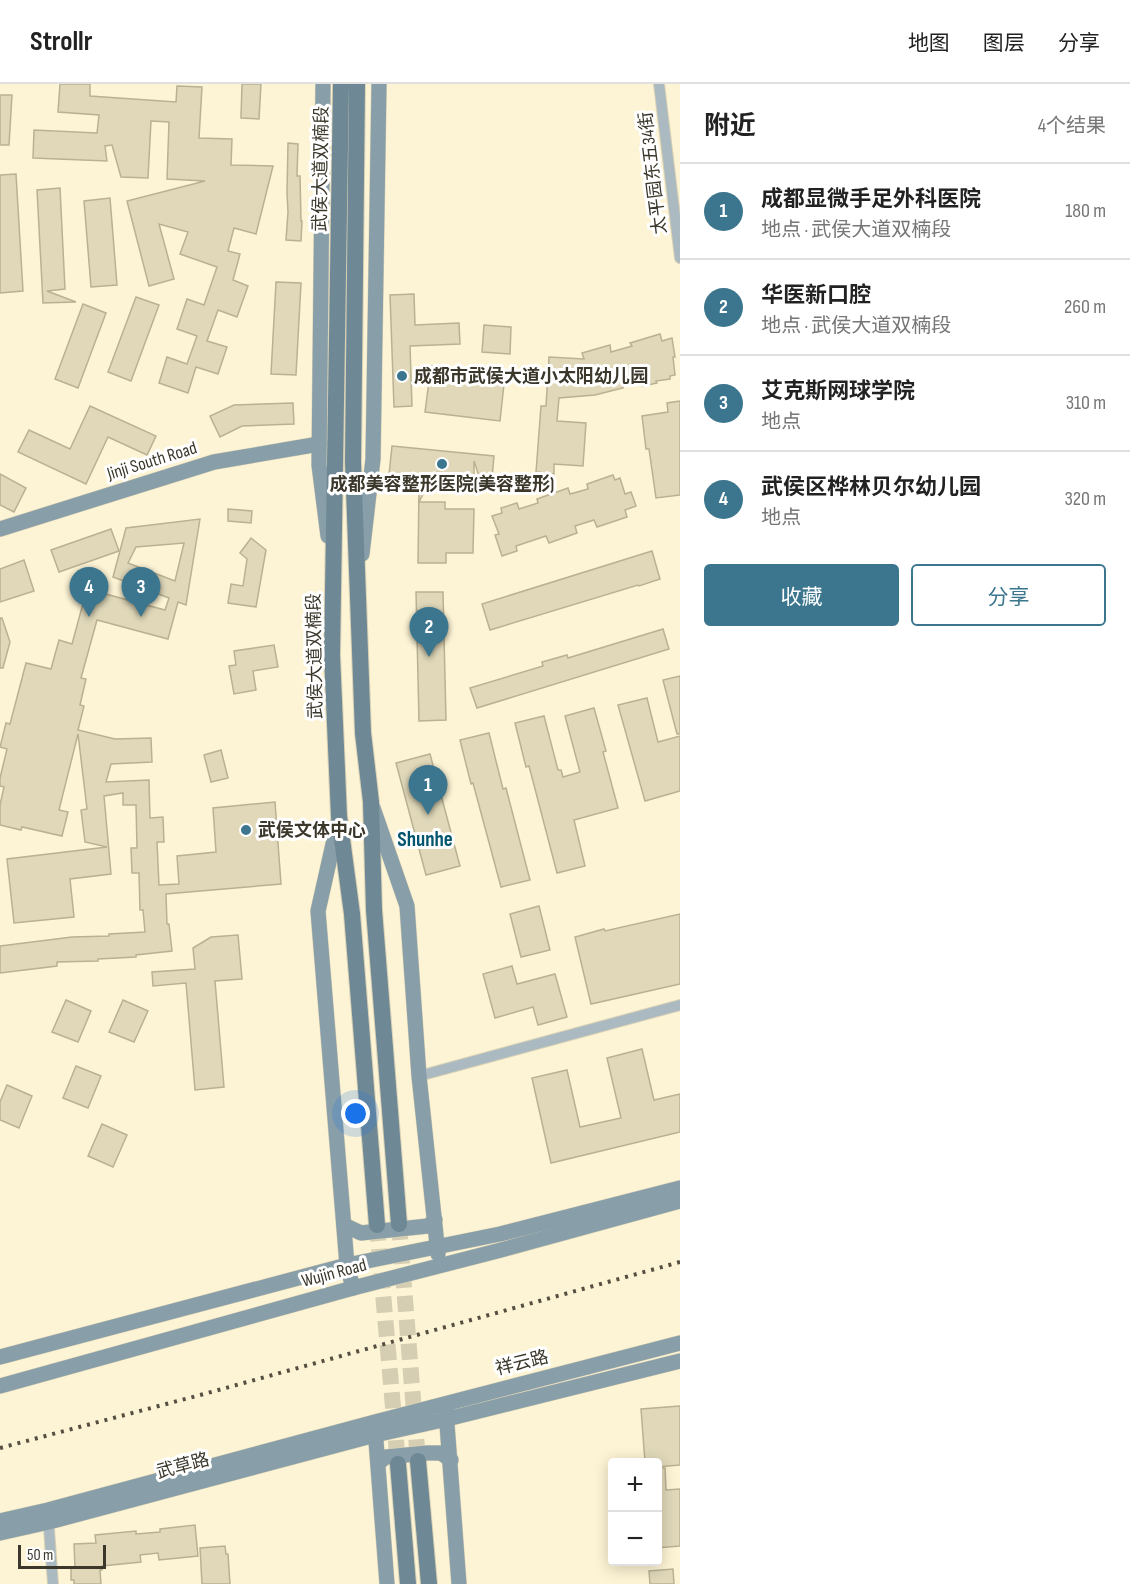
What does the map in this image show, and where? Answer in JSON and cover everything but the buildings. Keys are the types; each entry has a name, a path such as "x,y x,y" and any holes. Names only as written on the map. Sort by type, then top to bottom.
{"main road":[{"name":"武侯大道双楠段","path":"341,84 344,461 358,590 363,733 371,802 374,910 399,1224"},
{"name":"武侯大道双楠段","path":"357,84 344,461 334,576 332,655 339,816 352,914 377,1225"},
{"path":"418,1461 429,1584"},
{"path":"398,1464 408,1584"}],"street":[{"path":"323,84 319,465 334,576"},
{"path":"358,590 372,459 379,84"},
{"name":"太平园东五34街","path":"659,84 680,258"},
{"name":"Jinji South Road","path":"0,529 214,462 319,444"},
{"path":"371,802 407,906 419,1076 440,1266"},
{"path":"339,816 318,911 347,1265 353,1288"},
{"path":"419,1076 680,1005"},
{"name":"Wujin Road","path":"0,1357 347,1265 500,1234 680,1188"},
{"name":"Wujin Road","path":"0,1386 353,1288 680,1201"},
{"path":"344,1226 361,1233 428,1226 435,1220"},
{"name":"祥云路","path":"375,1428 445,1403 680,1343"},
{"name":"祥云路","path":"375,1428 447,1419 680,1361"},
{"path":"445,1403 459,1584"},
{"path":"375,1428 387,1584"},
{"name":"武草路","path":"0,1533 48,1516 375,1428"},
{"path":"378,1463 386,1457 427,1453 441,1453 451,1460"},
{"path":"48,1516 53,1584"},
{"name":"武草路","path":"0,1521 48,1516"}],"tunnel":[{"path":"399,1224 418,1461"},
{"path":"377,1225 398,1464"}],"railway":[{"path":"0,1448 680,1262"}],"place":[{"name":"成都市武侯大道小太阳幼儿园","path":"402,376"},
{"name":"成都美容整形医院(美容整形)","path":"442,464"},
{"name":"武侯区桦林贝尔幼儿园","path":"89,617"},
{"name":"艾克斯网球学院","path":"141,617"},
{"name":"华医新口腔","path":"429,657"},
{"name":"成都显微手足外科医院","path":"428,815"},
{"name":"武侯文体中心","path":"246,830"}],"district":[{"name":"Shunhe","path":"425,839"}]}
